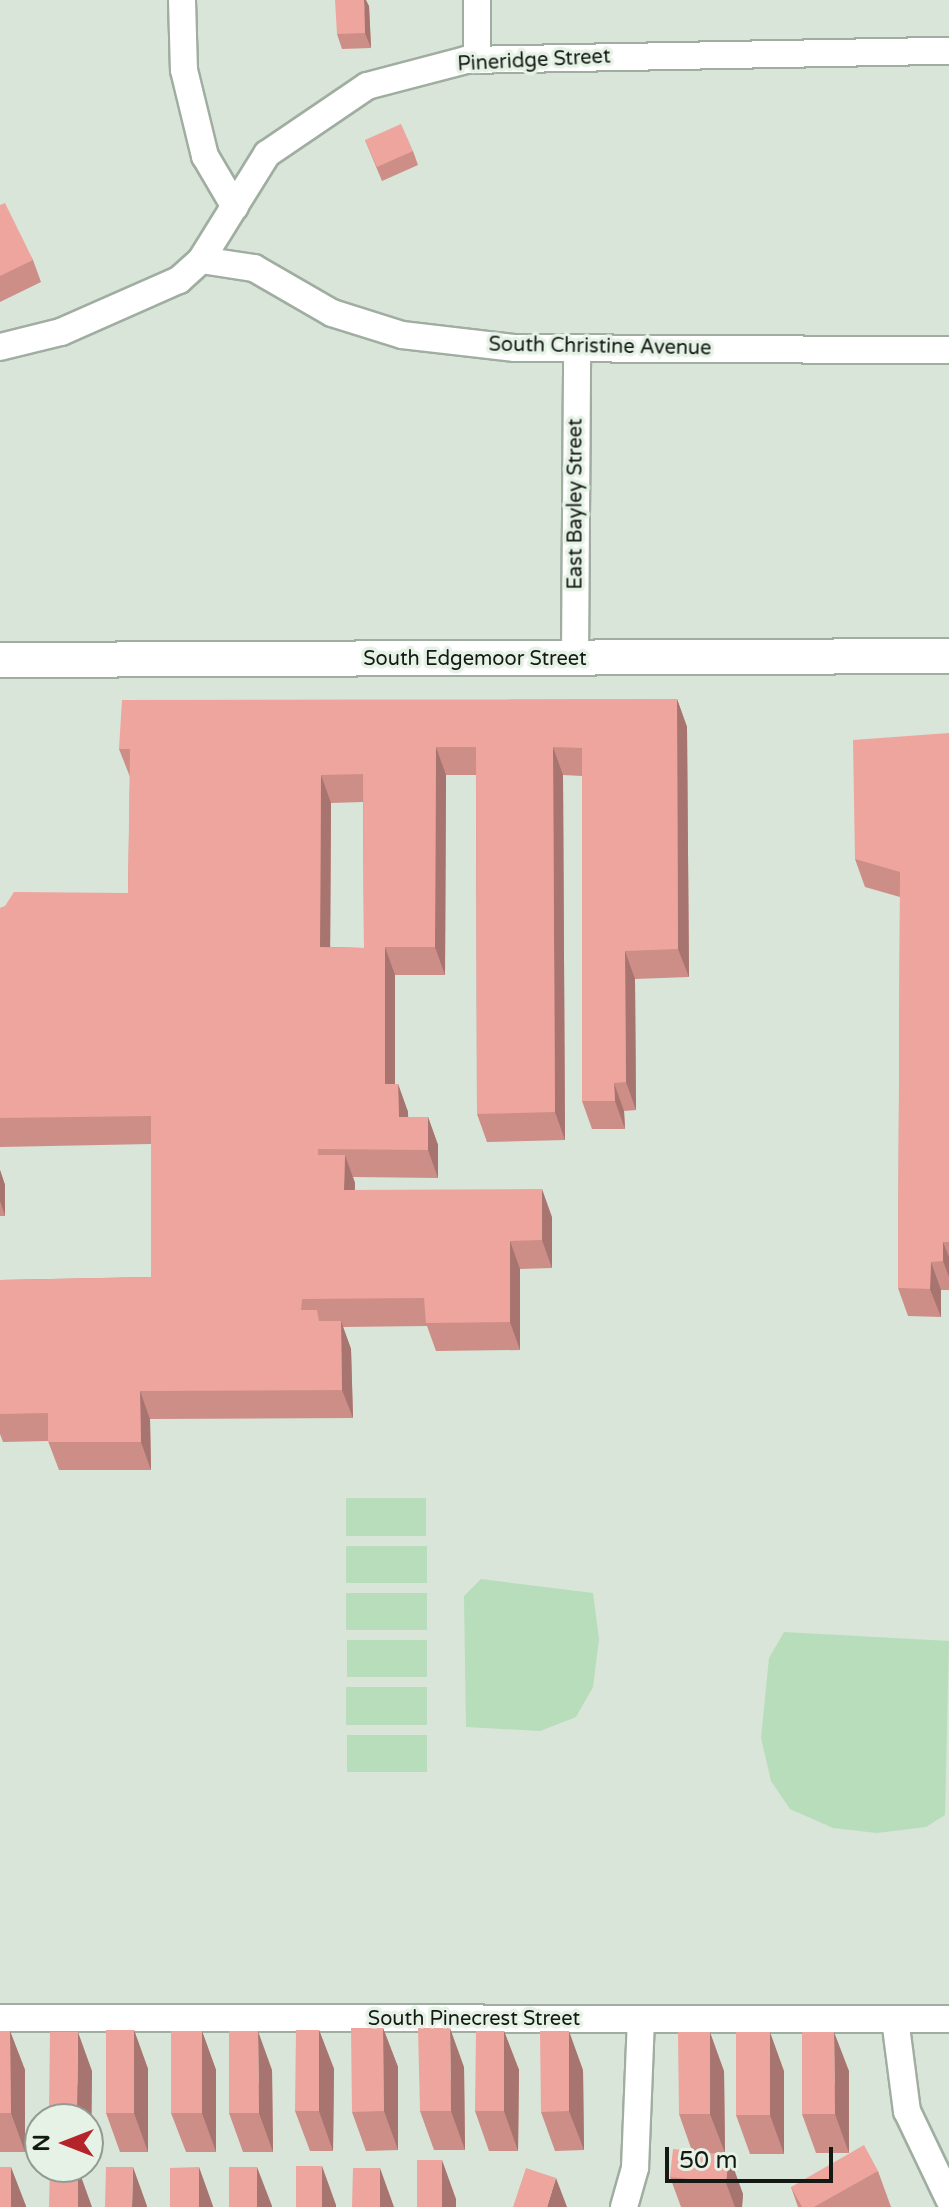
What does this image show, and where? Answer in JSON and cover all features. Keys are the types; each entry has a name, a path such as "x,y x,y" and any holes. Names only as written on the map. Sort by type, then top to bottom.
{"street":[{"path":"182,0 184,70 205,156 235,207"},
{"path":"477,0 477,60"},
{"name":"Pineridge Street","path":"201,260 267,154 367,86 477,60 949,51"},
{"path":"0,347 109,314 179,280 201,260"},
{"name":"South Christine Avenue","path":"201,260 254,268 332,313 402,335 577,348 949,350"},
{"name":"East Bayley Street","path":"575,659 577,348"},
{"name":"South Edgemoor Street","path":"0,660 949,656"},
{"name":"South Pinecrest Street","path":"0,2018 949,2019"},
{"path":"895,2019 907,2111 949,2199"},
{"path":"624,2207 635,2168 641,2020"}],"green space":[{"path":"346,1498 426,1498 426,1536 346,1536"},
{"path":"346,1546 427,1546 427,1583 346,1583"},
{"path":"481,1579 593,1593 599,1639 593,1687 576,1717 540,1731 466,1727 464,1596"},
{"path":"346,1593 427,1593 427,1630 346,1630"},
{"path":"784,1632 949,1641 945,1815 926,1827 877,1833 833,1828 790,1809 771,1781 761,1738 769,1658"},
{"path":"347,1640 427,1640 427,1677 347,1677"},
{"path":"346,1687 427,1687 427,1725 346,1725"},
{"path":"347,1735 427,1735 427,1772 347,1772"}],"building":[{"path":"335,0 364,0 365,33 337,34"},
{"path":"401,124 413,151 377,167 365,140"},
{"path":"5,203 33,260 0,276 0,205"},
{"path":"677,699 678,949 625,951 626,1082 614,1083 615,1101 582,1101 582,748 553,747 555,1112 477,1114 476,747 436,747 435,947 385,947 385,1084 398,1084 399,1117 428,1117 428,1150 318,1149 318,1155 345,1155 344,1190 542,1189 542,1240 510,1241 510,1322 426,1323 424,1298 302,1299 301,1310 317,1310 319,1321 341,1321 342,1390 140,1391 141,1442 48,1442 48,1413 0,1414 0,1280 151,1277 151,1116 0,1118 0,908 5,906 14,892 128,893 130,749 119,749 122,700","holes":["363,774 364,948 320,947 321,775"]},
{"path":"949,733 949,1242 943,1242 943,1261 931,1262 930,1289 898,1288 900,872 855,859 853,740"},
{"path":"351,2028 383,2028 384,2111 352,2112"},
{"path":"418,2028 450,2028 451,2111 420,2111"},
{"path":"106,2030 134,2030 134,2113 106,2113"},
{"path":"296,2030 319,2030 319,2111 295,2111"},
{"path":"0,2031 10,2031 11,2113 0,2113"},
{"path":"171,2031 202,2031 202,2113 171,2113"},
{"path":"229,2031 258,2031 259,2113 229,2113"},
{"path":"476,2031 504,2031 504,2111 475,2111"},
{"path":"540,2031 569,2031 569,2111 541,2112"},
{"path":"50,2032 78,2032 77,2103 49,2103"},
{"path":"678,2032 710,2032 710,2114 679,2114"},
{"path":"736,2032 770,2032 770,2115 736,2115"},
{"path":"802,2032 834,2032 835,2114 802,2114"},
{"path":"864,2145 878,2171 814,2207 802,2207 791,2187"},
{"path":"673,2149 729,2155 726,2183 670,2177"},
{"path":"417,2160 442,2160 442,2207 417,2207"},
{"path":"296,2166 322,2166 322,2207 296,2207"},
{"path":"0,2167 11,2167 11,2207 0,2207"},
{"path":"106,2167 133,2167 132,2207 105,2207"},
{"path":"199,2167 199,2207 170,2207 170,2168"},
{"path":"229,2167 257,2167 257,2207 229,2207"},
{"path":"353,2168 380,2168 380,2207 352,2207"},
{"path":"526,2168 556,2178 547,2207 513,2207"},
{"path":"50,2183 78,2183 78,2207 49,2207"}]}
